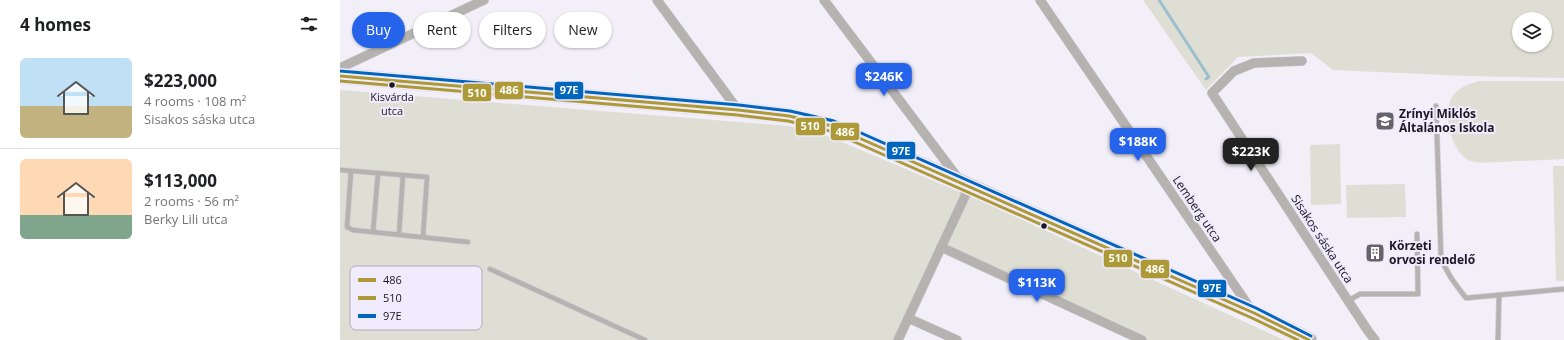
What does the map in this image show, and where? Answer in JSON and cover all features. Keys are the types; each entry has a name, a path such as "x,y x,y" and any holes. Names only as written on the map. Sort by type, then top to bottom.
{"main road":[{"path":"340,76 738,110 789,116 832,126 962,182 1254,313 1309,340"}],"street":[{"path":"340,68 484,0"},
{"path":"657,0 738,110"},
{"path":"824,0 962,182 966,194 898,340"},
{"name":"Lemberg utca","path":"1040,0 1254,313"},
{"name":"Sisakos sáska utca","path":"1302,62 1254,63 1234,71 1212,93 1375,340"},
{"path":"941,247 1142,340"},
{"path":"908,318 957,340"}],"lane":[{"path":"1436,106 1441,257 1444,268 1466,298 1564,290"},
{"path":"340,170 427,177 423,237"},
{"path":"351,171 347,227 353,230 468,242"},
{"path":"373,232 378,173"},
{"path":"399,234 403,175"},
{"path":"1348,301 1360,294 1418,294 1417,234"},
{"path":"490,269 645,340"},
{"path":"1498,340 1499,295"}],"shaded area":[{"path":"1143,0 1564,0 1564,78 1467,76 1333,70 1311,53 1238,57 1206,90"},
{"path":"1478,81 1564,81 1564,159 1482,163 1471,161 1464,157 1454,143 1451,133 1448,113 1449,104 1457,91"},
{"path":"340,90 789,126 828,136 981,201 1284,340 1142,340 941,247 898,340 340,340"},
{"path":"1340,144 1341,204 1311,205 1310,145"},
{"path":"1553,166 1564,166 1564,281 1556,281"},
{"path":"1405,184 1406,217 1347,218 1346,185"}],"waterway":[{"path":"1159,0 1209,77 1206,79"}],"transit line":[{"name":"97E","path":"340,71 739,105 790,111 834,121 1256,308 1311,336"},
{"name":"486","path":"340,76 738,110 789,116 832,126 1254,313 1309,340"},
{"name":"510","path":"340,81 737,115 788,121 830,131 1252,318 1298,340"}],"place":[{"name":"Kisvárda utca","path":"392,85"},
{"name":"Zrínyi Miklós Általános Iskola","path":"1385,121"},
{"name":"Körzeti orvosi rendelő","path":"1375,253"}]}
